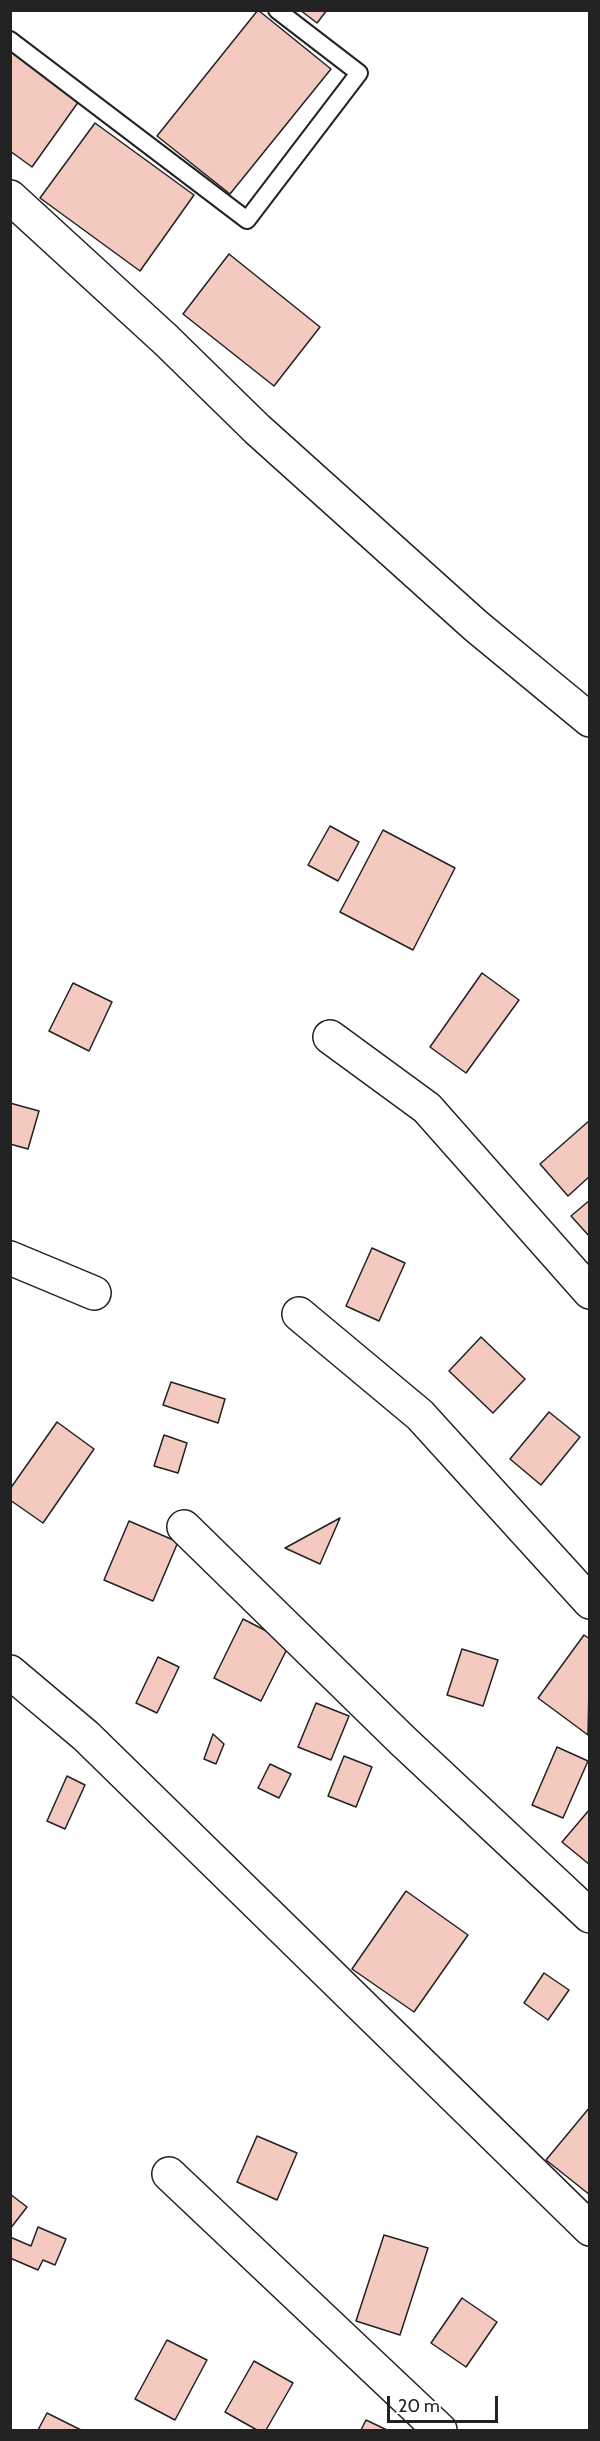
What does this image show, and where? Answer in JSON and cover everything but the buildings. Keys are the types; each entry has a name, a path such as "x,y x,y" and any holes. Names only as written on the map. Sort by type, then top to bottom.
{"street":[{"path":"10,197 166,340 257,429 476,626 590,720"},
{"path":"330,1037 427,1108 590,1292"},
{"path":"10,1258 94,1293"},
{"path":"299,1314 420,1415 590,1602"},
{"path":"184,1527 403,1742 590,1916"},
{"path":"10,1672 86,1736 590,2229"},
{"path":"169,2174 440,2430"}],"lane":[{"path":"10,40 247,220 359,73 277,10"}]}
